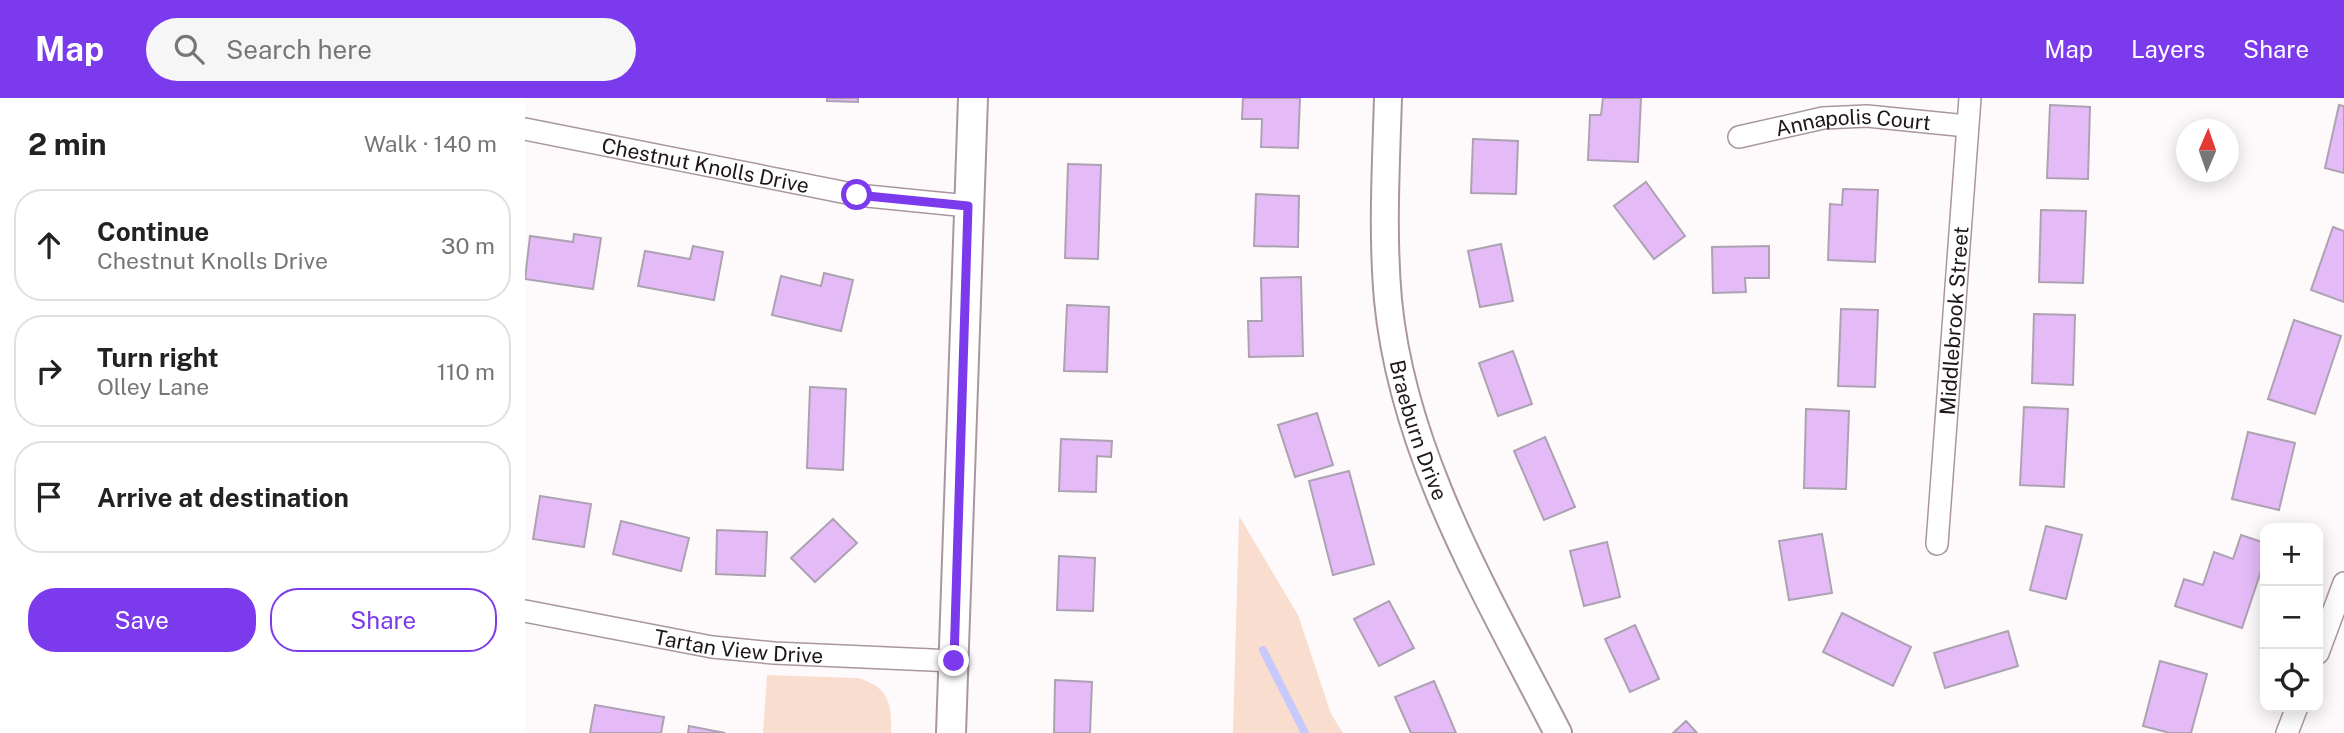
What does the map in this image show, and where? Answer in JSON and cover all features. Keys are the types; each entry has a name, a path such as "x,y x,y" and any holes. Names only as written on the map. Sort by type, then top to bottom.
{"main road":[{"path":"951,733 973,98"}],"street":[{"name":"Braeburn Drive","path":"1388,98 1385,215 1388,300 1397,356 1411,411 1430,469 1455,531 1558,733"},
{"name":"Middlebrook Street","path":"1937,544 1970,98"},
{"name":"Annapolis Court","path":"1739,137 1823,118 1867,116 1967,126"},
{"name":"Chestnut Knolls Drive","path":"525,129 857,195 968,206"},
{"path":"2319,649 2344,583"},
{"name":"Tartan View Drive","path":"525,611 712,647 774,653 954,661"},
{"path":"2287,733 2295,712"}],"shaded area":[{"path":"1239,516 1298,615 1331,714 1343,733 1233,733"},
{"path":"767,675 858,678 868,682 887,698 891,713 891,733 763,733"}],"building":[{"path":"827,98 858,98 858,102 827,101"},
{"path":"1243,98 1300,98 1298,148 1261,147 1262,119 1242,119"},
{"path":"1603,98 1641,98 1638,162 1588,160 1590,115 1601,115"},
{"path":"2050,105 2090,107 2088,179 2047,178"},
{"path":"2339,105 2344,106 2344,173 2325,168"},
{"path":"1473,139 1518,141 1516,194 1471,193"},
{"path":"1068,164 1101,165 1098,259 1065,258"},
{"path":"1646,182 1685,236 1654,259 1614,206"},
{"path":"1843,189 1878,190 1875,262 1828,260 1830,204 1842,205"},
{"path":"1256,194 1299,196 1298,247 1254,246"},
{"path":"2041,210 2086,211 2083,283 2039,282"},
{"path":"2333,227 2344,231 2344,302 2311,290"},
{"path":"574,234 601,238 593,289 525,279 530,236 573,242"},
{"path":"1501,244 1513,301 1480,307 1468,251"},
{"path":"693,246 723,252 714,300 638,286 645,251 690,259"},
{"path":"1769,246 1769,278 1745,278 1746,292 1713,293 1712,247"},
{"path":"824,273 853,280 841,331 772,315 781,276 821,286"},
{"path":"1301,277 1303,356 1249,357 1248,321 1262,321 1261,278"},
{"path":"1067,305 1109,307 1107,372 1064,371"},
{"path":"1841,309 1878,310 1875,387 1838,386"},
{"path":"2034,314 2075,315 2073,385 2032,383"},
{"path":"2294,320 2341,336 2315,414 2268,399"},
{"path":"1513,351 1532,404 1498,416 1479,363"},
{"path":"810,387 846,389 843,470 807,468"},
{"path":"2024,407 2068,409 2064,487 2020,485"},
{"path":"1806,409 1849,411 1846,489 1804,488"},
{"path":"1317,413 1333,465 1295,477 1278,425"},
{"path":"2248,432 2295,443 2279,510 2232,499"},
{"path":"1545,437 1575,507 1544,520 1514,451"},
{"path":"1061,439 1112,441 1111,457 1097,456 1096,492 1059,491"},
{"path":"1349,471 1374,564 1333,575 1309,481"},
{"path":"540,496 591,504 584,547 533,539"},
{"path":"833,519 857,543 815,582 791,558"},
{"path":"621,521 689,538 681,571 613,554"},
{"path":"2046,526 2082,535 2066,599 2030,590"},
{"path":"717,530 767,532 765,576 716,574"},
{"path":"1822,534 1832,593 1789,600 1779,541"},
{"path":"2241,535 2260,541 2260,574 2242,628 2175,606 2184,579 2203,585 2214,552 2233,559"},
{"path":"1607,542 1620,597 1584,606 1570,551"},
{"path":"1059,556 1095,558 1093,611 1057,610"},
{"path":"1389,601 1414,648 1379,666 1354,619"},
{"path":"1842,613 1911,647 1893,686 1823,652"},
{"path":"1635,625 1659,679 1630,692 1605,639"},
{"path":"2008,631 2018,666 1945,688 1934,653"},
{"path":"2160,661 2207,674 2191,733 2170,733 2143,726"},
{"path":"1055,680 1092,682 1090,733 1054,733"},
{"path":"1434,681 1456,733 1411,733 1395,697"},
{"path":"595,705 664,717 661,733 590,733"},
{"path":"1686,721 1697,733 1673,733"},
{"path":"689,726 725,733 688,733"}],"waterway":[{"path":"1263,650 1305,733"}],"route":[{"path":"857,195 968,206 954,661"}]}
